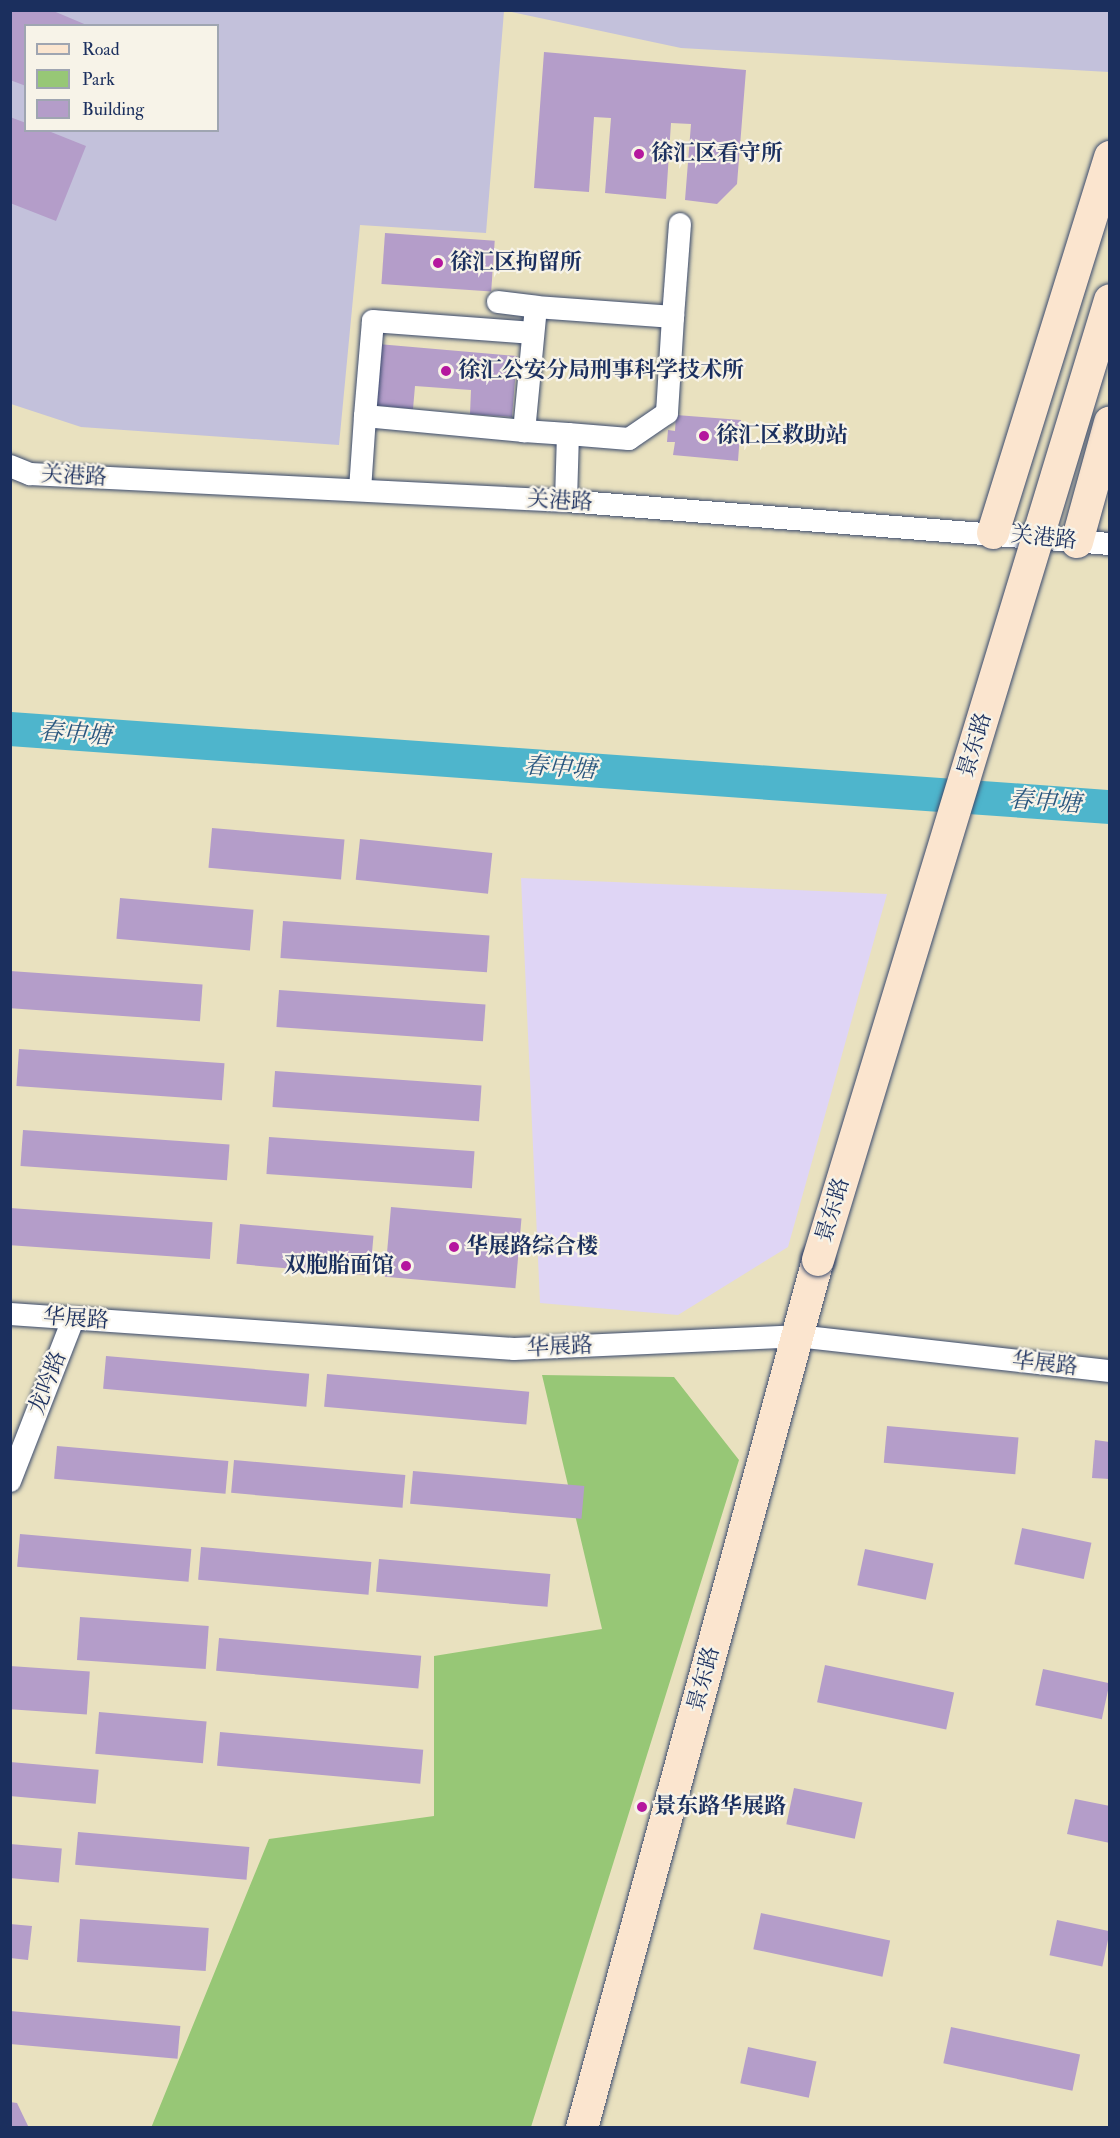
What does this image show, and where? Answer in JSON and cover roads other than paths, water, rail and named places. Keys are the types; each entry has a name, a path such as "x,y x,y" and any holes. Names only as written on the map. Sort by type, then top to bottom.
{"street":[{"path":"993,533 1110,157"},
{"path":"365,416 629,439 667,413 680,224"},
{"name":"景东路","path":"582,2127 818,1260 1110,300"},
{"path":"498,302 674,317"},
{"path":"524,431 536,307"},
{"path":"360,490 374,321 533,333"},
{"path":"1077,542 1110,422"},
{"path":"566,501 568,434"},
{"name":"关港路","path":"10,466 30,474 566,501 1110,544"},
{"name":"华展路","path":"10,1314 514,1349 797,1336 1110,1371"},
{"name":"龙吟路","path":"10,1481 73,1319"}],"waterway":[{"name":"春申塘","path":"10,729 1110,807"}],"place":[{"name":"徐汇区看守所","path":"639,154"},
{"name":"徐汇区拘留所","path":"438,263"},
{"name":"徐汇公安分局刑事科学技术所","path":"446,371"},
{"name":"徐汇区救助站","path":"704,436"},
{"name":"华展路综合楼","path":"454,1247"},
{"name":"双胞胎面馆","path":"406,1266"},
{"name":"景东路华展路","path":"642,1807"}]}
